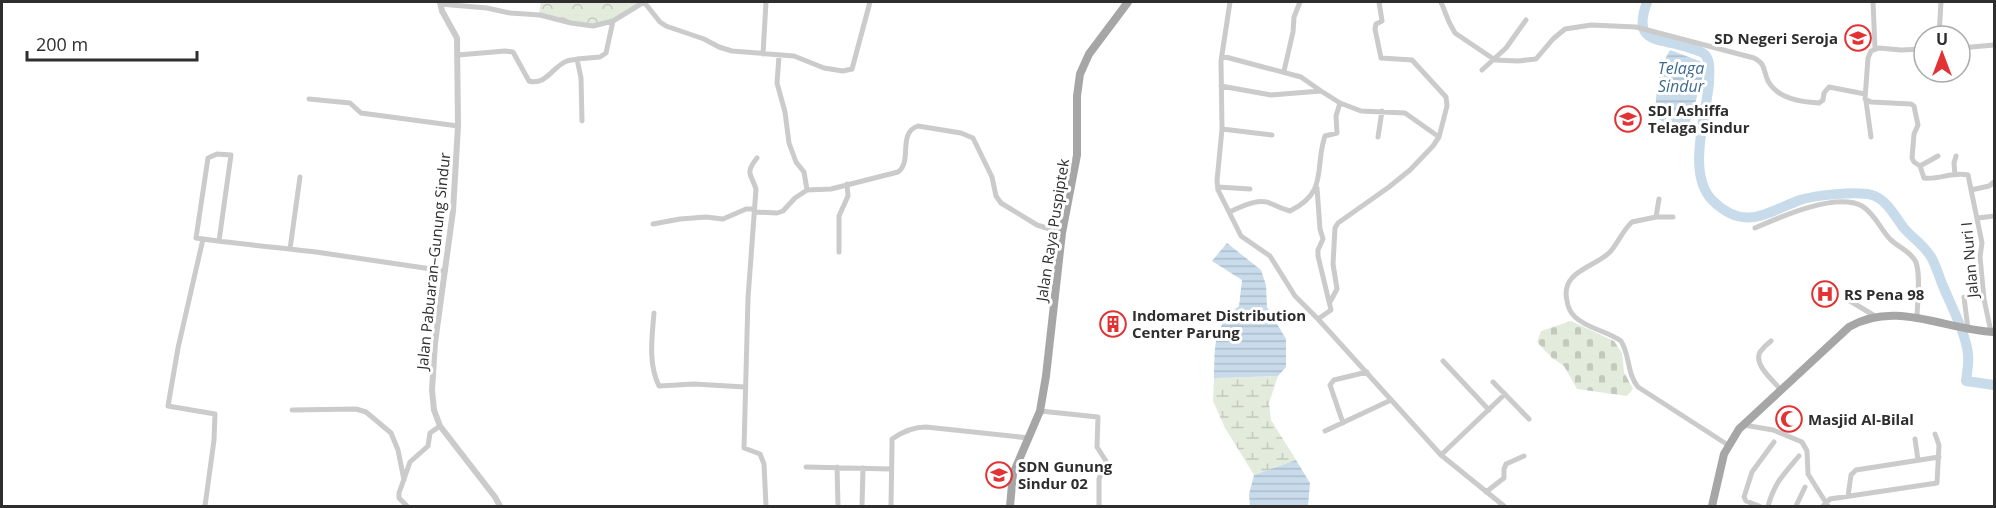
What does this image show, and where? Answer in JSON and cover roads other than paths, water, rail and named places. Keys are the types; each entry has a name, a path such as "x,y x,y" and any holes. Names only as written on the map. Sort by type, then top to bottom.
{"main road":[{"name":"Jalan Raya Puspiptek","path":"1010,507 1013,474 1040,411 1050,345 1062,233 1077,155 1077,96 1080,74 1089,54 1128,2"},
{"path":"1712,506 1728,445 1744,425 1849,327 1875,316 1894,315 1958,328 1993,332"}],"street":[{"path":"440,3 487,8 510,14 540,15 583,25 602,25 614,21 635,5 644,2 666,26 725,49 794,56 824,68 843,71 852,69 870,2"},
{"path":"763,54 766,2"},
{"path":"1230,2 1222,56 1222,129 1218,187 1241,236 1270,256 1301,303 1367,372 1441,455 1504,507"},
{"path":"1284,71 1294,17 1300,2"},
{"path":"1330,302 1337,289 1334,264 1335,228 1338,223 1410,170 1439,137 1447,106 1446,97 1412,60 1381,58 1375,28 1376,24 1382,20 1379,2"},
{"path":"1441,2 1455,33 1495,60 1518,61 1536,58 1559,34 1573,27 1607,25 1636,27 1754,58 1764,65 1774,89 1791,98 1819,103 1823,100 1824,93 1829,87 1866,98 1911,104 1914,106 1917,125 1912,158 1920,166 1925,178 1968,175 1971,190 1989,186 1995,182"},
{"path":"1873,2 1875,49"},
{"path":"1940,24 1941,2"},
{"name":"Jalan Pabuaran–Gunung Sindur","path":"440,3 441,11 457,38 458,126 453,211 435,343 432,390 434,410 440,426 495,496 500,507"},
{"path":"1482,70 1495,60 1526,20"},
{"path":"458,55 513,52 529,81 542,81 567,61 600,57 606,53 614,21"},
{"path":"1972,47 1995,45"},
{"path":"1871,137 1866,98 1869,53 1882,47 1912,50"},
{"path":"779,56 777,83 785,112 789,143 796,162 804,172 807,190"},
{"path":"1222,56 1301,77 1340,103 1361,111 1405,112 1439,137"},
{"path":"578,59 582,122"},
{"path":"1221,86 1271,95 1321,91"},
{"path":"309,99 350,103 361,113 458,126"},
{"path":"1318,319 1331,310 1318,256 1323,239 1317,188 1325,136 1336,133 1336,116 1340,103"},
{"path":"1378,137 1382,111"},
{"path":"653,224 706,217 723,219 746,209 768,213 783,211 795,198 807,190 831,189 901,170 905,162 907,136 915,127 967,134 977,143 992,177 1000,203 1037,225 1062,233"},
{"path":"1222,129 1272,135"},
{"path":"219,241 231,155 217,154 208,158 196,238 445,271"},
{"path":"1920,166 1938,156"},
{"path":"1955,175 1956,156"},
{"path":"757,158 749,173 756,189 745,387 744,448 758,453 764,464 766,507"},
{"path":"290,249 300,177"},
{"path":"839,252 839,216 848,196 848,184"},
{"path":"1218,187 1250,189"},
{"path":"1229,212 1263,202 1270,202 1290,211 1317,188"},
{"name":"Jalan Nuri I","path":"1971,190 1982,243 1980,257 1984,299 1993,332"},
{"path":"1656,217 1659,199"},
{"path":"1755,228 1794,211 1820,205 1851,203 1864,208 1893,242 1912,256 1916,262 1918,270 1917,318"},
{"path":"1978,218 1995,216"},
{"path":"1673,217 1656,217 1632,222 1605,256 1578,271 1566,289 1569,310 1584,324 1621,341 1629,359 1632,380 1638,387 1728,445"},
{"path":"204,239 178,348 168,406 215,414 205,507"},
{"path":"1851,292 1848,298 1850,301 1875,316"},
{"path":"1964,297 1968,329"},
{"path":"654,313 651,342 655,376 659,386 703,384 745,387"},
{"path":"1771,341 1761,351 1758,359 1781,390"},
{"path":"1443,361 1489,410"},
{"path":"1343,423 1330,385 1334,380 1367,372"},
{"path":"1493,382 1529,419"},
{"path":"1441,455 1505,394"},
{"path":"1325,430 1390,400"},
{"path":"292,410 356,409 366,412 391,433 398,450 404,480"},
{"path":"1040,411 1098,417 1097,447 1106,461 1099,479 1099,507"},
{"path":"1744,425 1773,430 1802,442 1807,451 1808,474 1826,505 1830,499 1937,483 1939,445 1935,434"},
{"path":"407,507 399,498 399,493 410,462 427,448 430,433 440,426"},
{"path":"891,507 892,439 919,427 1029,438"},
{"path":"1915,439 1918,460"},
{"path":"1759,507 1746,501 1744,497 1757,463 1774,442"},
{"path":"1486,492 1504,478 1506,464 1524,456"},
{"path":"1768,507 1773,488 1799,456"},
{"path":"1848,496 1852,472 1939,457"},
{"path":"806,466 891,469"},
{"path":"837,467 838,507"},
{"path":"862,507 863,468"},
{"path":"1796,507 1805,487"}],"water":[{"name":"Telaga Sindur","path":"1670,50 1702,62 1703,75 1686,136 1657,118 1658,83"},
{"path":"1227,243 1261,270 1266,285 1267,307 1286,339 1286,367 1278,376 1214,378 1219,330 1239,306 1242,280 1212,261"},
{"path":"1296,460 1310,483 1308,506 1250,506 1249,494 1254,475"}],"waterway":[{"path":"1647,2 1643,16 1646,33 1659,40 1699,51 1708,59 1709,83 1699,161 1705,190 1713,201 1735,216 1756,217 1800,200 1836,194 1872,195 1882,200 1933,260 1964,337 1968,357 1966,381 1994,385"}],"place":[{"name":"SD Negeri Seroja","path":"1858,38"},
{"name":"SDI Ashiffa Telaga Sindur","path":"1628,119"},
{"name":"RS Pena 98","path":"1825,294"},
{"name":"Indomaret Distribution Center Parung","path":"1113,324"},
{"name":"Masjid Al-Bilal","path":"1789,419"},
{"name":"SDN Gunung Sindur 02","path":"999,475"}]}
